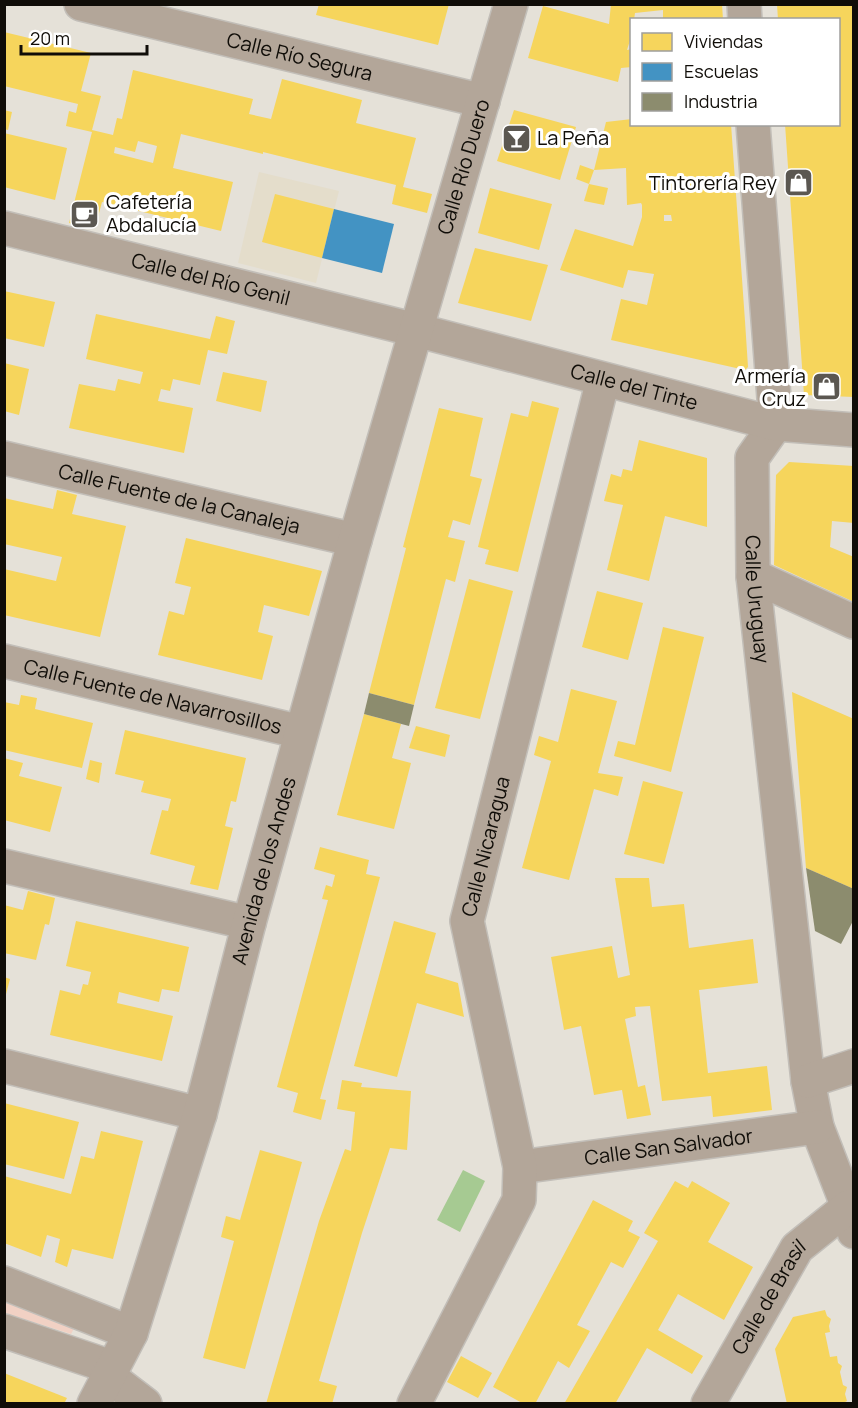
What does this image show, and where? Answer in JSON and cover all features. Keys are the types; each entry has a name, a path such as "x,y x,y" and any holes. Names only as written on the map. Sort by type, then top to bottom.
{"street":[{"name":"Calle Río Segura","path":"81,4 483,101"},
{"name":"Calle Río Duero","path":"416,330 511,4"},
{"path":"753,126 776,424"},
{"name":"Calle del Río Genil","path":"4,228 416,330"},
{"name":"Calle del Tinte","path":"416,330 776,424 854,429"},
{"name":"Avenida de los Andes","path":"104,1382 131,1333 200,1114 301,732 416,330"},
{"name":"Calle Nicaragua","path":"414,1404 519,1200 520,1167 467,921 603,380"},
{"name":"Calle Uruguay","path":"776,424 752,458 753,576 808,1081 818,1127 851,1219"},
{"name":"Calle Fuente de la Canaleja","path":"4,458 355,540"},
{"path":"753,576 854,622"},
{"name":"Calle Fuente de Navarrosillos","path":"4,662 301,732"},
{"path":"4,866 249,923"},
{"path":"4,1066 200,1114"},
{"path":"808,1081 854,1066"},
{"name":"Calle San Salvador","path":"520,1167 818,1127"},
{"name":"Calle de Brasil","path":"708,1404 797,1248 851,1219"},
{"path":"4,1283 131,1333"},
{"path":"4,1331 145,1404"}],"shaded area":[{"path":"259,172 339,191 316,283 238,263"},
{"path":"463,1170 485,1181 460,1232 437,1220"},
{"path":"5,1297 77,1323 71,1334 5,1313"}],"building: Viviendas":[{"path":"319,4 449,4 438,45 316,15"},
{"path":"611,4 722,4 723,18 663,18 663,10 635,13 634,18 630,18 630,40 627,50 630,49 630,67 621,68 618,82 528,58 543,6 609,24"},
{"path":"777,4 854,4 854,397 804,395 785,126 840,126 840,18 778,18"},
{"path":"4,32 91,53 81,91 101,96 92,130 113,135 117,118 122,119 133,70 253,99 249,114 271,119 282,79 362,100 356,123 416,138 403,187 432,194 427,213 392,204 396,185 181,134 173,168 233,182 221,231 102,202 95,228 69,223 92,132 66,126 69,111 76,113 78,104 4,86","holes":["138,141 157,146 153,163 114,153 115,147 135,152"]},
{"path":"4,110 12,112 8,130 4,129"},
{"path":"514,110 576,127 560,180 497,161"},
{"path":"630,119 630,126 731,126 748,367 745,370 611,340 621,299 647,305 654,274 628,270 623,288 560,270 575,229 633,246 642,217 642,205 641,203 627,205 626,168 594,170 606,122","holes":["664,215 671,215 672,221 664,221"]},
{"path":"4,133 67,148 55,200 4,187"},
{"path":"580,165 594,170 589,184 576,179"},
{"path":"589,184 608,188 604,205 584,201"},
{"path":"490,188 552,204 539,250 478,233"},
{"path":"275,194 334,209 322,258 262,242"},
{"path":"475,248 548,265 531,321 458,303"},
{"path":"4,291 55,302 44,347 4,338"},
{"path":"96,314 210,339 216,316 235,321 227,354 208,350 200,385 173,379 170,391 161,389 158,401 193,408 184,453 69,428 79,384 115,391 118,379 140,384 143,372 86,359"},
{"path":"4,363 29,369 19,415 4,411"},
{"path":"223,372 267,381 261,412 216,401"},
{"path":"532,401 559,408 518,572 485,564 489,550 478,547 511,413 528,417"},
{"path":"439,408 483,418 470,476 482,479 470,525 453,520 448,537 465,541 455,582 446,579 414,705 369,693 406,548 403,547"},
{"path":"639,440 707,458 707,527 665,516 649,581 607,570 623,505 604,501 611,474 621,477 623,469 632,471"},
{"path":"789,462 854,466 854,523 832,521 830,547 854,557 854,602 774,565 776,475"},
{"path":"57,490 77,495 72,514 126,526 100,637 4,615 4,569 56,581 62,557 4,544 4,498 53,509"},
{"path":"186,538 322,571 309,616 264,605 258,632 273,636 262,680 158,655 169,611 184,615 191,587 175,583"},
{"path":"469,579 513,591 480,719 435,708"},
{"path":"597,591 643,603 628,660 582,647"},
{"path":"663,627 704,637 671,772 614,756 618,741 635,745"},
{"path":"571,689 617,701 598,773 623,777 618,796 594,789 569,880 522,868 551,761 534,755 539,736 558,742"},
{"path":"792,692 854,719 854,770 852,774 854,889 806,868"},
{"path":"21,695 37,698 35,709 93,723 82,768 4,750 4,702 19,705"},
{"path":"364,714 401,724 392,758 411,763 394,829 337,815"},
{"path":"416,726 450,735 445,757 409,748"},
{"path":"125,730 246,758 236,802 231,801 225,826 233,828 218,890 190,884 195,866 150,854 162,810 168,811 171,799 141,792 144,781 115,774"},
{"path":"4,758 23,763 19,776 62,787 50,832 4,820"},
{"path":"90,760 102,763 99,783 86,779"},
{"path":"643,781 683,792 664,864 624,854"},
{"path":"320,847 369,860 366,874 380,877 320,1099 326,1100 321,1120 293,1112 298,1093 277,1087 328,900 322,899 326,885 332,887 335,875 314,869"},
{"path":"615,878 649,878 652,907 684,904 689,948 753,939 758,983 699,990 708,1073 767,1066 772,1110 713,1117 711,1096 662,1101 650,1006 635,1007 636,1016 625,1019 638,1087 645,1085 651,1115 627,1119 622,1090 594,1095 581,1026 564,1030 551,957 612,946 618,978 630,975"},
{"path":"28,891 55,898 49,925 45,924 36,960 4,953 4,905 23,910"},
{"path":"76,921 189,947 179,992 162,989 159,1002 119,992 117,1003 173,1016 162,1061 50,1035 60,990 80,995 83,984 88,985 91,972 66,966"},
{"path":"394,921 436,933 425,973 458,983 464,1017 417,1003 397,1077 354,1066"},
{"path":"4,977 10,979 5,998 4,998"},
{"path":"342,1080 362,1083 361,1087 411,1091 407,1150 390,1148 362,1233 319,1381 337,1386 332,1404 266,1404 319,1221 345,1149 351,1151 355,1112 337,1109"},
{"path":"4,1103 79,1122 64,1179 4,1164"},
{"path":"101,1131 143,1141 113,1259 72,1249 67,1267 55,1262 60,1239 47,1235 41,1257 4,1243 4,1176 71,1194 81,1156 94,1159"},
{"path":"260,1150 302,1162 245,1369 203,1358 234,1241 221,1237 226,1216 240,1220"},
{"path":"675,1181 688,1188 692,1181 730,1203 708,1242 753,1267 724,1320 678,1294 658,1330 703,1356 692,1374 647,1348 615,1404 564,1404 658,1241 644,1233"},
{"path":"593,1200 633,1221 628,1231 640,1237 623,1268 611,1262 577,1325 590,1331 569,1368 558,1361 535,1404 524,1404 493,1387"},
{"path":"825,1310 831,1319 830,1332 825,1333 830,1357 837,1356 838,1363 842,1366 840,1372 843,1385 847,1387 845,1394 847,1401 841,1404 787,1404 775,1349 793,1317"},
{"path":"461,1356 492,1373 478,1398 447,1382"},
{"path":"4,1373 67,1398 64,1404 4,1404"}],"building: Escuelas":[{"path":"334,209 394,224 382,273 322,258"}],"building: Industria":[{"path":"369,693 414,705 409,726 364,714"},
{"path":"806,868 854,889 854,919 841,944 815,931"}],"place":[{"name":"La Peña","path":"516,138"},
{"name":"Tintorería Rey","path":"798,183"},
{"name":"Cafetería Abdalucía","path":"85,214"},
{"name":"Armería Cruz","path":"827,387"}]}
